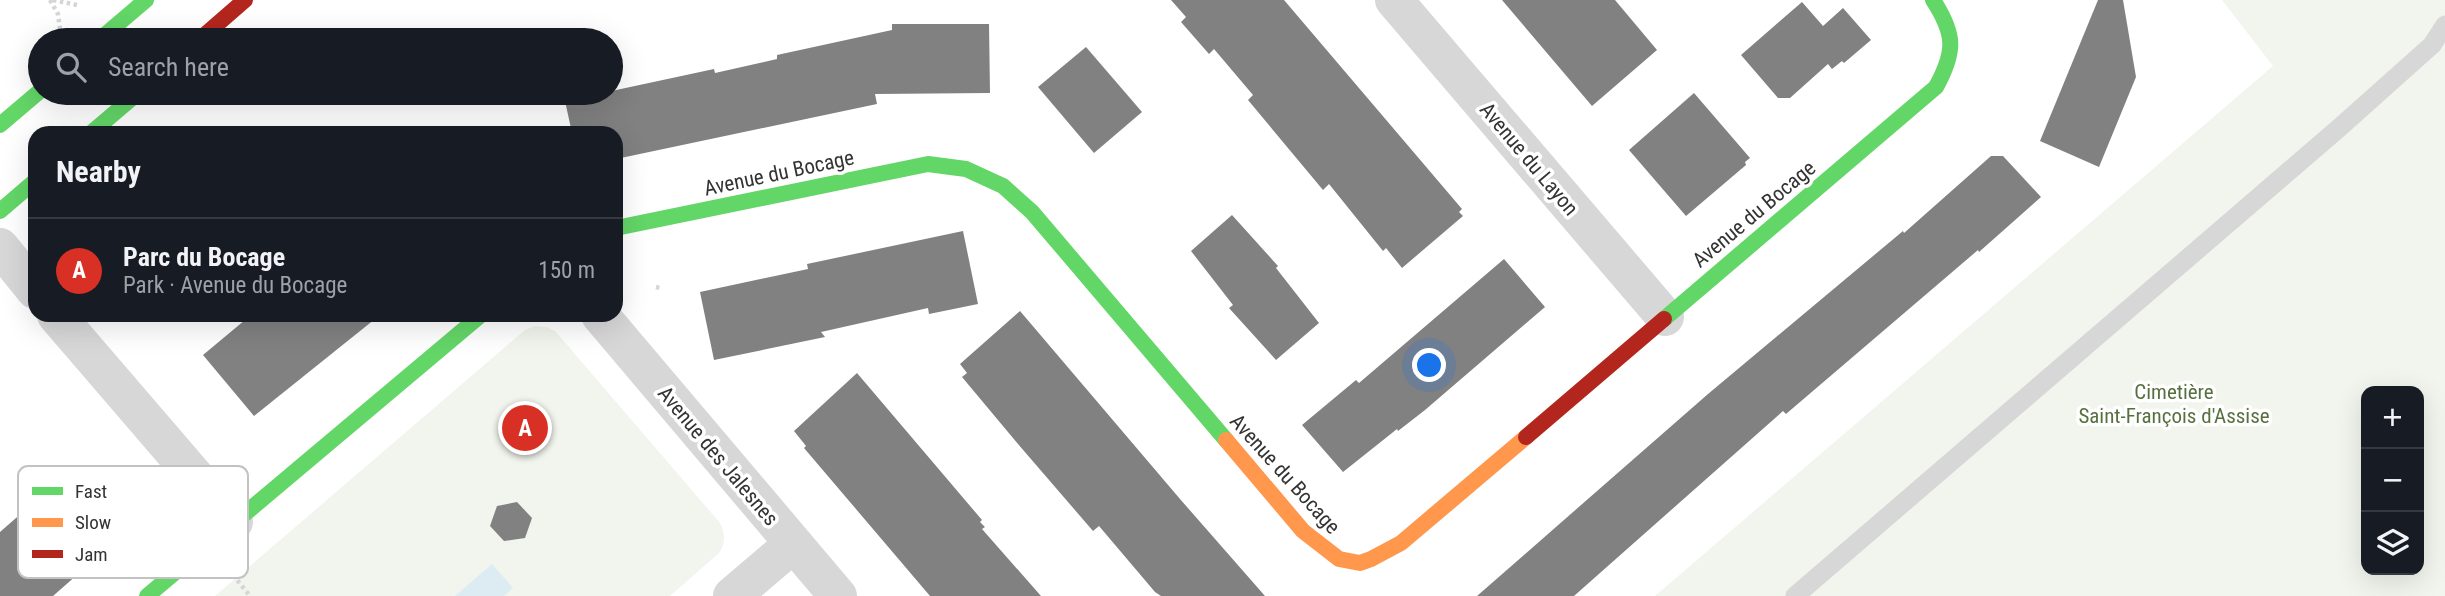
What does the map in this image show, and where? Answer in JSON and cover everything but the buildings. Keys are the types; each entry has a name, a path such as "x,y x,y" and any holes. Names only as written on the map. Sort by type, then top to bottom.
{"street":[{"path":"113,28 146,0"},
{"path":"213,28 246,0"},
{"name":"Avenue du Layon","path":"1394,0 1665,317"},
{"name":"Avenue du Bocage","path":"623,227 928,164 966,169 1003,186 1032,212 1303,531 1328,554 1350,564 1374,560 1401,543 1936,87 1950,65 1953,43 1947,20 1933,0"},
{"path":"0,125 28,100"},
{"path":"99,126 124,105"},
{"path":"0,211 28,187"},
{"path":"0,247 28,281"},
{"path":"63,322 186,466"},
{"path":"248,510 473,322"},
{"name":"Avenue des Jalesnes","path":"606,322 838,596"},
{"path":"732,596 793,544"},
{"path":"147,596 168,578"}],"lane":[{"path":"1795,596 2339,128 2432,45 2445,25"}],"path":[{"path":"52,0 88,7"},
{"path":"52,0 60,28"},
{"path":"235,578 250,596"}],"green space":[{"name":"Cimetière Saint-François d'Assise","path":"2222,0 2445,0 2445,596 1655,596 2273,66"},
{"path":"535,326 547,327 556,332 720,523 724,538 719,553 670,596 215,596 236,578 248,578 248,568 525,330"}],"shaded area":[{"path":"492,564 513,588 504,596 455,596"}],"traffic: fast":[{"path":"113,28 146,0"},
{"path":"1664,319 1936,87 1947,63 1950,43 1946,23 1933,0"},
{"path":"0,125 28,101"},
{"path":"99,126 124,105"},
{"path":"623,227 928,164 966,169 1003,186 1032,212 1226,440"},
{"path":"0,211 28,187"},
{"path":"248,511 473,322"},
{"path":"147,596 168,578"}],"traffic: slow":[{"path":"1226,440 1303,531 1339,559 1360,563 1401,543 1526,437"}],"traffic: jam":[{"path":"213,28 245,0"},
{"path":"1526,437 1664,319"}],"place":[{"name":"Parc du Bocage","path":"525,428"}]}
